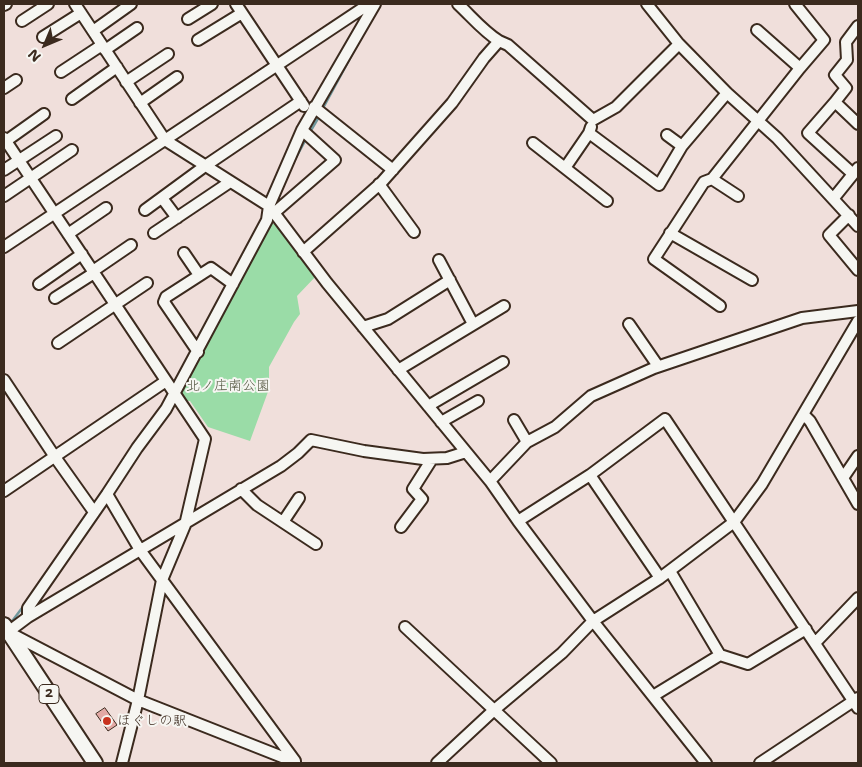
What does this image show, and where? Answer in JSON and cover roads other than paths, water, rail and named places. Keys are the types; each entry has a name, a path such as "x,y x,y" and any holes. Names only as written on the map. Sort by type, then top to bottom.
{"main road":[{"name":"2","path":"5,628 96,763"}],"street":[{"path":"22,22 48,4"},
{"path":"93,31 131,4"},
{"path":"188,19 212,4"},
{"path":"236,4 301,101 393,170"},
{"path":"4,248 369,4"},
{"path":"28,617 28,608 137,448 166,410 272,210 302,130 375,4"},
{"path":"458,4 488,34 508,45 593,120"},
{"path":"647,4 679,44 727,93 777,138 858,226"},
{"path":"720,306 654,259 704,182 712,179 824,40 795,4"},
{"path":"43,37 78,8 165,140 272,210 363,327 490,481 593,621 706,763"},
{"path":"198,40 242,13"},
{"path":"833,199 856,171 808,133 846,88 835,75 847,60 846,42 858,26"},
{"path":"61,72 137,28"},
{"path":"756,30 800,68"},
{"path":"303,252 393,170 452,103 484,58 499,41"},
{"path":"564,168 589,133 593,120 616,106 679,44"},
{"path":"126,82 168,54"},
{"path":"72,99 116,67"},
{"path":"140,103 178,77"},
{"path":"4,88 16,80"},
{"path":"589,133 659,184 682,146 727,93"},
{"path":"145,210 205,166 301,101"},
{"path":"835,102 858,124"},
{"path":"44,114 5,139 205,440 184,525 162,580 138,700 122,763"},
{"path":"272,210 336,160 302,130"},
{"path":"667,135 682,146"},
{"path":"4,170 56,136"},
{"path":"533,143 607,201"},
{"path":"4,196 72,150"},
{"path":"712,179 738,196"},
{"path":"154,233 230,182"},
{"path":"379,184 414,232"},
{"path":"162,198 176,218"},
{"path":"68,234 106,208"},
{"path":"848,216 829,235 858,270"},
{"path":"670,233 752,280"},
{"path":"55,298 131,245"},
{"path":"184,253 199,275"},
{"path":"39,284 82,254"},
{"path":"439,260 473,324"},
{"path":"198,352 164,302 166,297 211,268 233,284"},
{"path":"363,327 388,319 450,280"},
{"path":"58,343 147,283"},
{"path":"398,370 504,306"},
{"path":"490,481 527,442 555,427 591,396 658,366 802,318 858,311"},
{"path":"437,763 493,711 562,653 593,621 670,571 734,522 762,484 858,321"},
{"path":"629,324 658,366"},
{"path":"428,406 503,362"},
{"path":"4,380 54,457 94,512"},
{"path":"4,491 166,380"},
{"path":"441,422 478,401"},
{"path":"804,415 810,421 858,500"},
{"path":"518,521 590,475 665,419 815,643 857,702 760,763"},
{"path":"514,420 527,442"},
{"path":"5,628 28,617 281,466 311,440 372,452 432,459 447,458 466,452"},
{"path":"843,478 858,456"},
{"path":"401,527 422,499 413,488 432,459"},
{"path":"590,475 660,578"},
{"path":"241,489 257,505 316,544"},
{"path":"107,494 140,550 296,762"},
{"path":"283,522 299,498"},
{"path":"670,571 720,655 748,664 806,629"},
{"path":"815,643 858,598"},
{"path":"5,628 138,700 296,762"},
{"path":"405,628 551,763"},
{"path":"653,696 720,655"}],"waterway":[{"path":"322,110 367,27"},
{"path":"310,132 320,115"},
{"path":"291,167 306,139"},
{"path":"10,624 25,604"}],"place":[{"name":"ほぐしの駅","path":"107,721"}],"park label":[{"name":"北ノ庄南公園","path":"228,386"}]}
